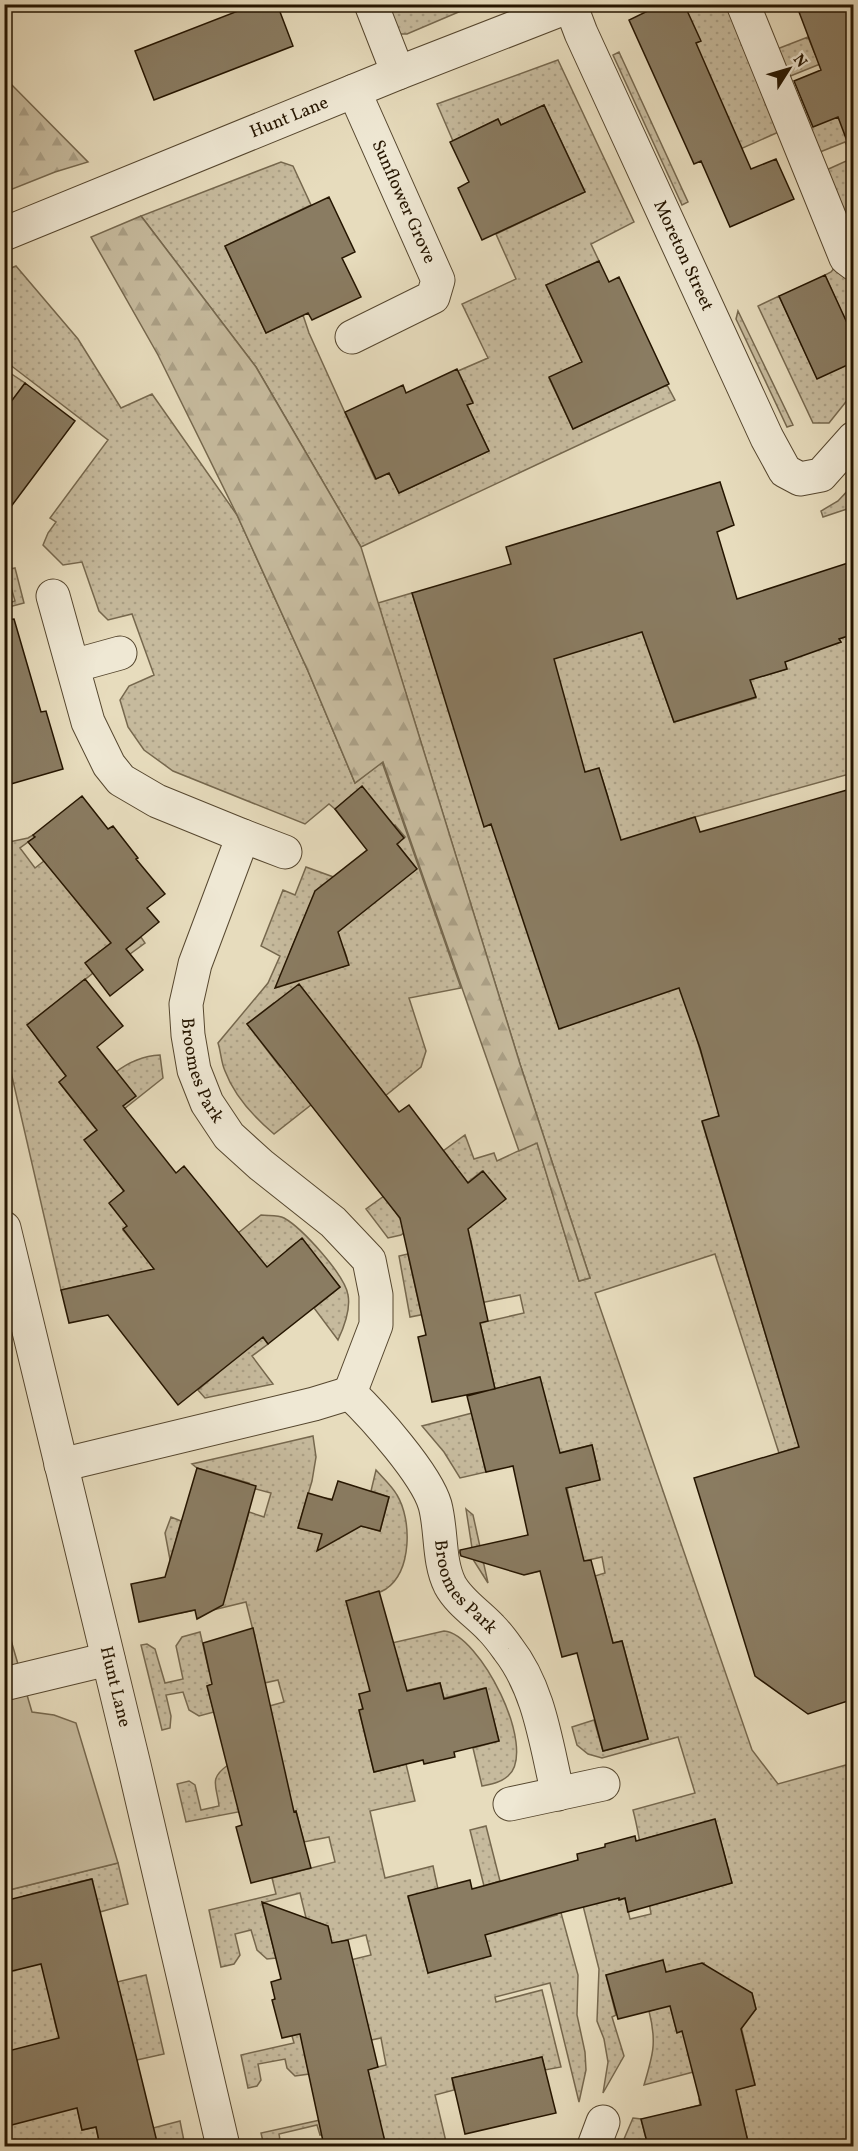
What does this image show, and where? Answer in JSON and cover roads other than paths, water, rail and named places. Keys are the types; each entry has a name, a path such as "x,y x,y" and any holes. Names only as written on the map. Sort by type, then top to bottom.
{"street":[{"path":"371,4 398,73"},
{"path":"743,4 846,258 854,264"},
{"name":"Hunt Lane","path":"4,234 398,73 572,5"},
{"name":"Moreton Street","path":"572,5 581,33 772,448 785,471 800,479 821,475 854,438"},
{"name":"Sunflower Grove","path":"352,337 433,297 438,280 354,91"},
{"path":"53,596 88,722 109,765 121,780 157,801 285,852"},
{"path":"73,666 120,653"},
{"name":"Broomes Park","path":"243,837 195,964 186,1004 194,1070 207,1103 229,1136 261,1165 333,1222 369,1260 376,1295 376,1325 350,1393 370,1412 408,1459 431,1495 441,1539 443,1565 451,1586 467,1605 492,1628 521,1667 533,1692 558,1794"},
{"name":"Hunt Lane","path":"4,1228 223,2146"},
{"path":"62,1465 350,1393"},
{"path":"4,1684 108,1659"},
{"path":"510,1804 603,1784"}]}
